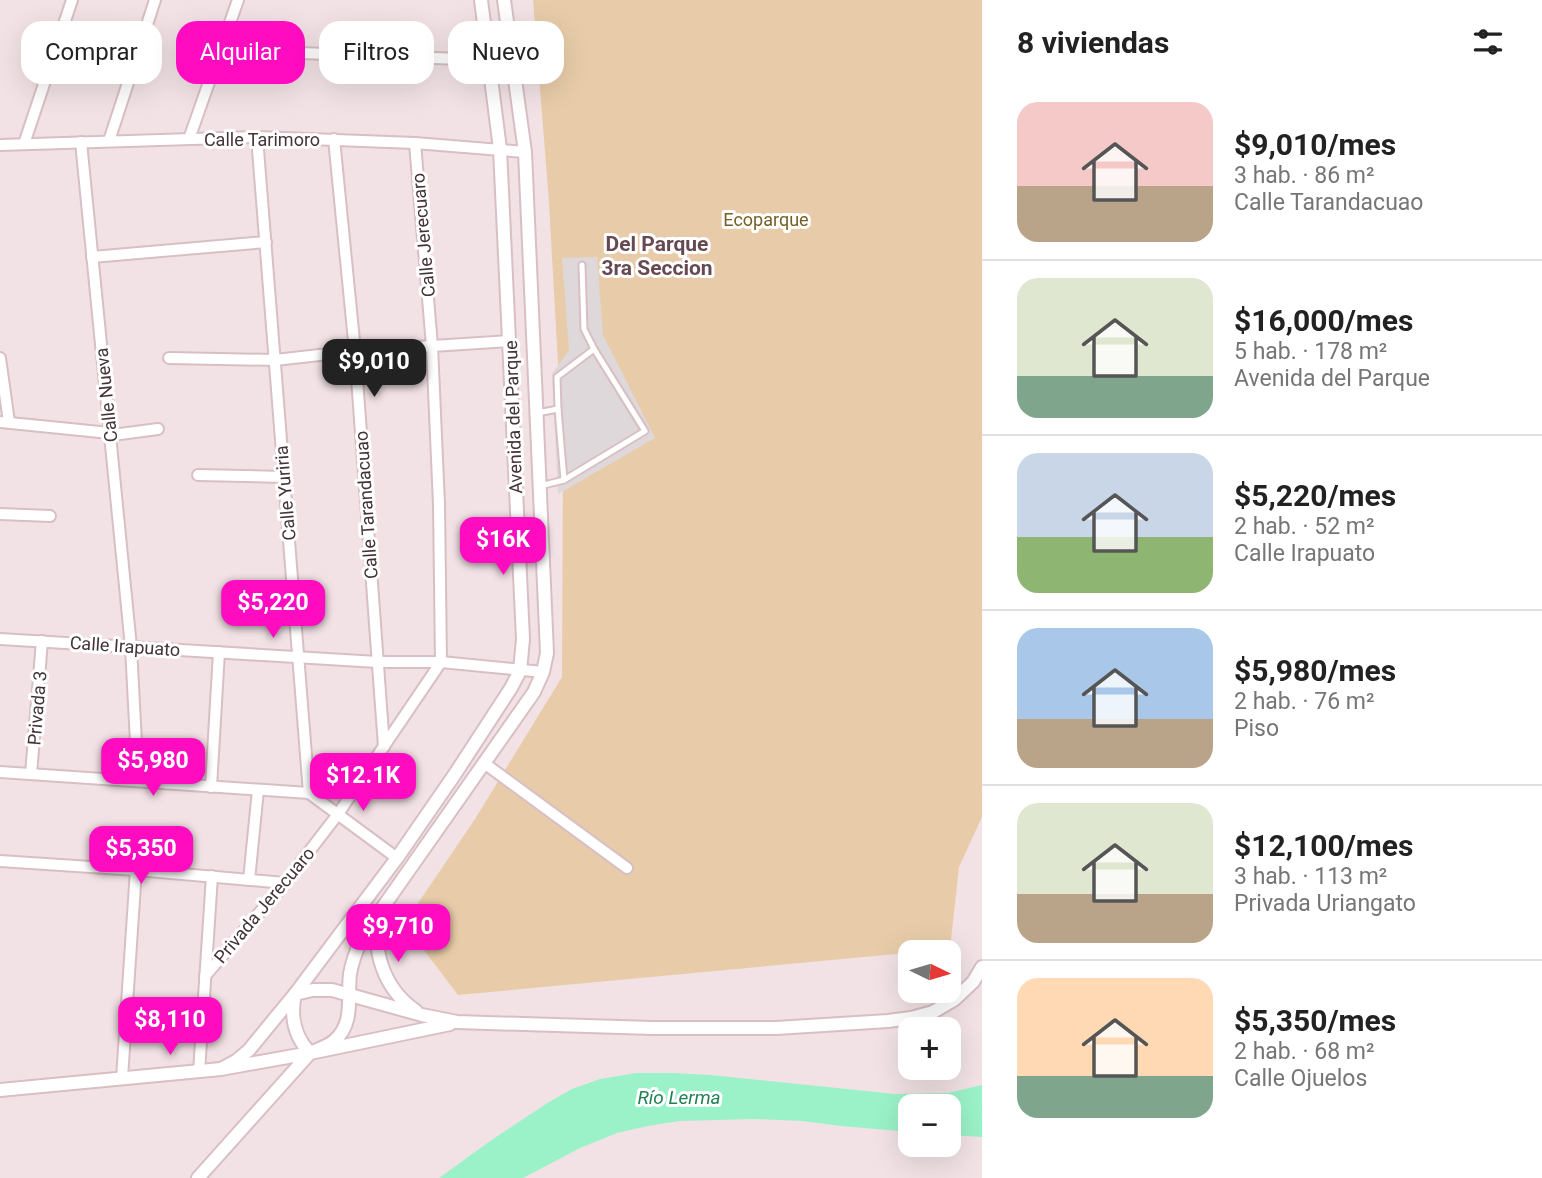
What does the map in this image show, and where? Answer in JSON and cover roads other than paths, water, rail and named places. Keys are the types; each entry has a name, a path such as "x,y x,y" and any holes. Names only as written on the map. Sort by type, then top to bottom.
{"street":[{"path":"24,144 72,0"},
{"path":"108,141 155,0"},
{"path":"231,21 238,0"},
{"name":"Avenida del Parque","path":"481,0 483,21"},
{"name":"Avenida del Parque","path":"310,1054 333,1042 342,1032 350,1007 350,974 362,937 534,691 543,672 547,653 525,152 504,0"},
{"path":"305,53 448,59"},
{"path":"189,139 209,84"},
{"name":"Avenida del Parque","path":"221,1069 249,1050 295,994 397,858 455,774 520,671 523,639 510,341 500,149 491,84"},
{"name":"Calle Tarimoro","path":"0,145 257,137 415,143 525,152"},
{"name":"Calle Yuriria","path":"257,137 309,793"},
{"name":"Calle Tarandacuao","path":"334,139 355,351 384,747"},
{"name":"Calle Nueva","path":"81,142 131,647 138,781"},
{"name":"Calle Jerecuaro","path":"415,143 432,346 439,504 441,662"},
{"path":"92,257 266,242"},
{"path":"169,358 275,360 355,351 510,341"},
{"path":"0,358 5,422 110,433 158,429"},
{"path":"198,475 284,477"},
{"path":"0,514 50,516"},
{"name":"Calle Irapuato","path":"0,639 377,662 441,662 543,672"},
{"name":"Privada 3","path":"31,774 42,641"},
{"path":"211,787 219,652"},
{"name":"Privada Jerecuaro","path":"205,976 285,883 338,814 441,662"},
{"path":"484,763 627,867"},
{"path":"0,772 309,793 397,858"},
{"path":"249,880 258,790"},
{"path":"0,861 285,883"},
{"path":"122,1078 136,870"},
{"path":"199,1072 212,876"},
{"path":"380,910 376,940 383,970 398,996 422,1016"},
{"path":"310,1054 295,1030 295,994 322,989 349,994 422,1016 457,1022 776,1028 888,1021 933,1012 955,999 973,982 982,967"},
{"path":"0,1090 221,1069 310,1054 457,1022"},
{"path":"198,1178 310,1054"}],"lane":[{"path":"540,486 564,480 645,431 584,329 582,265"},
{"path":"564,480 557,376 594,349"},
{"path":"537,413 558,409"}],"water":[{"name":"Río Lerma","path":"636,1073 672,1073 895,1094 948,1093 982,1085 982,1137 961,1136 961,1094 898,1094 898,1131 802,1121 679,1121 617,1133 580,1148 523,1178 439,1178 549,1102 572,1089 600,1079"}],"district":[{"name":"Del Parque 3ra Seccion","path":"657,256"}],"park label":[{"name":"Ecoparque","path":"766,219"}]}
